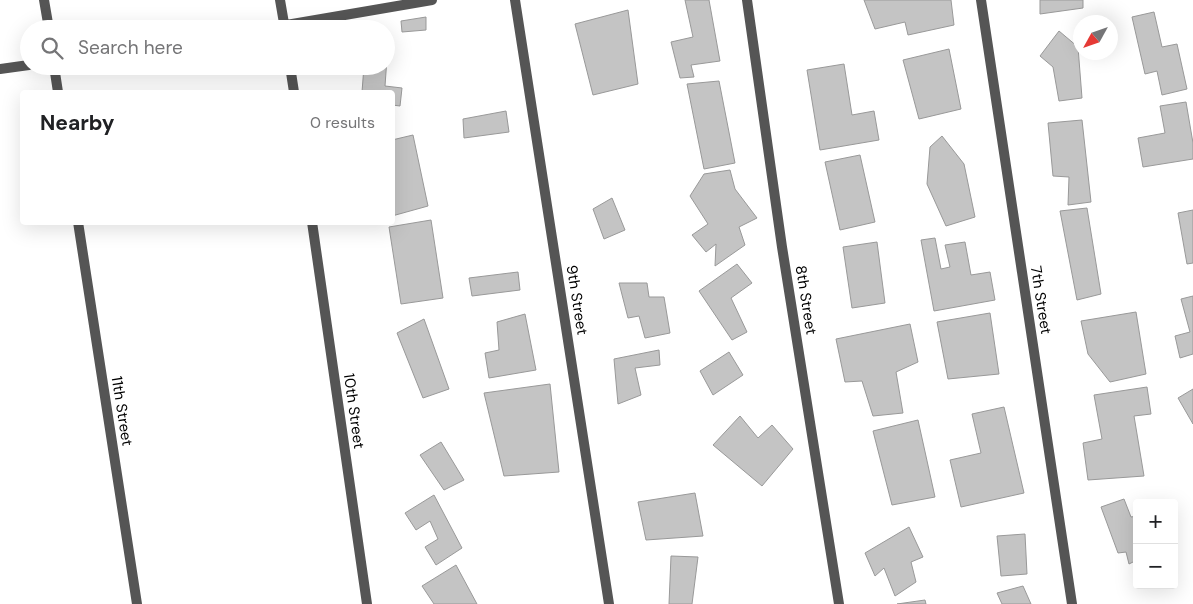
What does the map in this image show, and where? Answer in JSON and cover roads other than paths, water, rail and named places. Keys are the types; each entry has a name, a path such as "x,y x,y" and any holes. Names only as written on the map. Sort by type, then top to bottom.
{"street":[{"path":"44,0 47,20"},
{"path":"280,0 283,20"},
{"path":"322,20 432,0"},
{"name":"9th Street","path":"515,0 609,604"},
{"name":"8th Street","path":"747,0 782,247 840,604"},
{"name":"7th Street","path":"981,0 1072,604"},
{"path":"0,69 20,66"},
{"path":"55,75 58,90"},
{"path":"291,75 294,90"},
{"name":"11th Street","path":"78,225 137,604"},
{"name":"10th Street","path":"312,225 367,604"}]}
